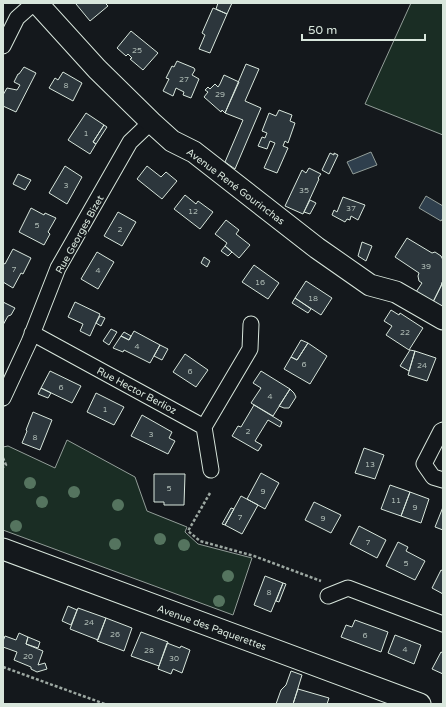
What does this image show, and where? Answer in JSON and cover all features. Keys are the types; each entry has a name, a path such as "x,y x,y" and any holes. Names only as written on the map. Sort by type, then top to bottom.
{"street":[{"path":"3,46 17,18 34,3"},
{"name":"Avenue René Gourinchas","path":"37,3 98,68 151,122 172,141 194,152 317,248 370,285 396,292 443,319"},
{"name":"Rue Georges Bizet","path":"3,398 29,342 58,268 130,142 151,122"},
{"path":"211,470 204,427 250,349 251,324"},
{"name":"Rue Hector Berlioz","path":"32,333 204,427"},
{"path":"443,430 441,431 424,464 433,477 443,480"},
{"name":"Avenue des Paquerettes","path":"3,549 420,704"},
{"path":"328,596 348,588 443,624"}],"path":[{"path":"3,458 6,465 3,467"},
{"path":"210,493 188,531 200,541 254,556 321,581"},
{"path":"3,667 105,704"}],"green space":[{"path":"411,3 443,3 443,135 365,104"},
{"path":"67,440 135,477 147,511 187,527 185,532 198,544 252,558 233,615 3,530 3,447 8,446 55,468"}],"water":[{"path":"371,152 377,165 353,174 347,162"},
{"path":"426,196 443,206 443,218 441,221 419,208"}],"building":[{"path":"105,3 108,6 90,21 76,4"},
{"path":"218,3 232,3 227,14 216,9"},
{"path":"213,8 227,14 210,53 199,49 205,35 202,33"},
{"path":"131,31 158,53 143,70 130,59 132,58 128,54 126,56 117,48"},
{"path":"177,61 194,68 195,70 192,75 199,79 191,98 183,95 184,92 176,88 173,96 163,91 169,79 166,78 172,66 174,67"},
{"path":"246,64 259,69 245,101 261,108 235,169 225,162 243,120 225,113"},
{"path":"24,67 36,73 16,112 3,106 3,95 7,88 17,90 20,85 14,82"},
{"path":"63,72 82,83 73,101 49,88 55,78 58,80"},
{"path":"224,75 239,82 225,113 222,110 221,112 204,97 208,92 205,90 208,87 210,89 215,84 218,87"},
{"path":"279,110 292,115 290,121 295,123 288,143 285,141 283,146 288,148 277,173 264,168 275,143 270,141 267,149 258,146 262,137 265,138 267,133 262,131 269,113 276,116"},
{"path":"86,113 104,125 93,142 96,144 90,154 68,140"},
{"path":"104,125 107,127 96,144 93,142"},
{"path":"330,153 338,155 329,174 322,170"},
{"path":"65,166 82,177 67,204 49,193"},
{"path":"147,166 161,177 166,172 177,181 162,199 137,179"},
{"path":"309,168 321,174 303,214 285,206 302,170 306,173"},
{"path":"18,174 31,180 25,190 13,184"},
{"path":"185,195 196,204 198,201 213,212 200,229 174,209"},
{"path":"343,197 365,205 358,220 351,216 350,220 347,219 345,222 332,215 334,210 337,212"},
{"path":"310,200 316,203 310,214 304,212"},
{"path":"31,208 44,215 45,213 56,218 48,232 50,234 44,245 19,232"},
{"path":"118,212 136,222 122,246 104,236"},
{"path":"226,220 239,230 236,234 250,245 239,258 225,246 227,243 215,234"},
{"path":"407,238 432,253 435,252 441,256 443,260 443,280 433,302 416,292 422,283 419,281 419,273 395,257"},
{"path":"362,242 372,246 366,261 358,256"},
{"path":"225,246 232,252 228,256 221,251"},
{"path":"13,249 31,258 23,274 21,273 13,288 3,282 3,263 5,264"},
{"path":"97,252 114,262 98,289 81,279"},
{"path":"204,257 210,261 207,267 201,263"},
{"path":"254,265 279,283 268,299 242,282"},
{"path":"443,280 443,308 433,302"},
{"path":"306,281 332,298 321,315 295,298"},
{"path":"295,298 311,309 308,313 292,303"},
{"path":"3,302 15,308 3,325"},
{"path":"75,302 100,314 90,336 80,331 83,324 68,317"},
{"path":"391,310 399,315 400,313 423,328 409,350 386,335 392,326 384,321"},
{"path":"100,316 105,318 101,326 96,323"},
{"path":"111,329 117,332 109,345 103,341"},
{"path":"134,331 160,345 150,363 124,350 123,352 113,348 121,336 129,340"},
{"path":"124,332 131,336 129,340 121,336"},
{"path":"301,340 308,343 297,360 291,357"},
{"path":"308,343 327,356 310,384 284,369 291,357 297,360"},
{"path":"160,345 168,349 162,360 154,356"},
{"path":"410,350 415,351 409,371 400,366"},
{"path":"415,351 436,358 427,381 408,375"},
{"path":"185,354 208,370 196,387 173,372"},
{"path":"50,371 81,386 72,403 41,388"},
{"path":"261,371 290,389 273,416 251,403 261,388 253,383"},
{"path":"41,388 51,393 48,398 38,394"},
{"path":"290,389 296,397 289,408 279,406"},
{"path":"96,393 124,407 114,425 87,412"},
{"path":"254,405 282,422 280,427 268,420 255,441 262,445 258,451 232,436 238,426 241,427"},
{"path":"33,412 52,420 40,450 22,443"},
{"path":"142,415 172,432 169,438 175,441 168,454 131,436"},
{"path":"364,448 384,455 375,479 355,473"},
{"path":"261,473 279,483 265,509 247,499"},
{"path":"154,474 185,474 184,505 164,505 164,502 154,502"},
{"path":"390,485 410,492 401,516 381,509"},
{"path":"410,492 429,499 421,523 401,516"},
{"path":"241,496 258,505 242,534 225,525"},
{"path":"314,502 341,515 331,533 305,520"},
{"path":"443,507 443,530 435,527"},
{"path":"231,508 234,509 225,525 222,524"},
{"path":"359,526 386,540 377,558 350,544"},
{"path":"398,542 408,547 406,551 425,561 415,580 386,566"},
{"path":"441,570 443,571 443,594 432,588"},
{"path":"265,576 283,583 271,612 254,605"},
{"path":"283,583 286,584 279,602 276,601"},
{"path":"68,606 77,610 71,625 62,621"},
{"path":"78,608 106,618 98,640 70,629"},
{"path":"106,618 132,628 124,651 97,641"},
{"path":"355,620 388,632 381,652 341,637 346,625 352,627"},
{"path":"141,632 168,642 159,666 131,656"},
{"path":"19,633 28,637 26,644 43,651 38,665 45,663 47,669 37,672 31,669 31,667 14,660 17,652 3,647 5,636 16,640"},
{"path":"395,635 421,645 414,664 388,653"},
{"path":"28,637 40,642 38,648 26,644"},
{"path":"167,643 180,648 181,646 190,650 182,673 173,669 171,674 158,669"},
{"path":"441,652 443,653 443,674 432,669"},
{"path":"291,671 302,675 293,704 276,704 281,690 286,685"},
{"path":"298,689 329,698 327,704 293,704"}]}
